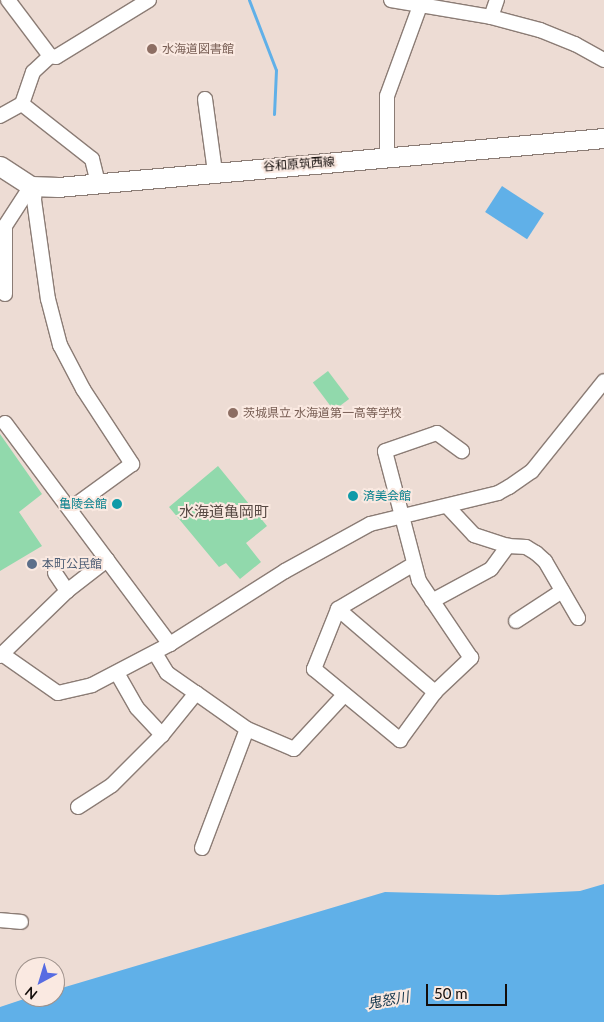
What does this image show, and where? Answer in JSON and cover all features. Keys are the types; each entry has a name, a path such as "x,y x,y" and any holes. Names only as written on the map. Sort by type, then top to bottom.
{"main road":[{"name":"谷和原筑西線","path":"33,186 98,183 604,138"},
{"path":"0,166 33,186"}],"street":[{"path":"8,0 50,56 56,57 149,0"},
{"path":"391,0 491,18 540,30 575,44 604,60"},
{"path":"491,18 497,0"},
{"path":"387,158 387,96 413,3"},
{"path":"0,116 22,104 34,72 50,56"},
{"path":"205,99 215,172"},
{"path":"22,104 92,159 98,183"},
{"path":"5,294 5,226 33,186"},
{"path":"33,186 48,299 60,345 83,388 132,464 70,509"},
{"path":"107,560 67,591 1,655 58,693 92,685 155,653 312,556 370,524 498,493 532,471 604,382"},
{"path":"5,423 170,644"},
{"path":"414,564 338,610 314,669 400,740 435,692 471,658 419,581 385,451 437,433 462,451"},
{"path":"447,506 474,535 508,546 526,546 536,553 578,618"},
{"path":"432,601 491,569 508,546"},
{"path":"55,573 67,591"},
{"path":"516,621 562,591"},
{"path":"338,610 435,692"},
{"path":"155,653 167,673 247,729 294,748 344,695"},
{"path":"117,673 137,708 162,734"},
{"path":"78,807 112,785 162,734 196,693"},
{"path":"202,848 247,729"},
{"path":"0,920 21,922"}],"green space":[{"path":"328,371 349,399 334,410 313,382"},
{"path":"0,434 42,494 19,512 42,546 0,571"},
{"path":"218,466 267,526 246,543 261,562 240,579 226,563 219,567 169,507"}],"water":[{"path":"502,186 544,213 527,239 485,212"},
{"name":"鬼怒川","path":"604,884 604,1022 0,1022 0,1007 15,1002 15,1007 65,1007 65,987 385,892 498,895 580,891"}],"waterway":[{"path":"249,0 276,70 274,114"}],"place":[{"name":"水海道図書館","path":"152,49"},
{"name":"茨城県立 水海道第一高等学校","path":"233,413"},
{"name":"済美会館","path":"353,496"},
{"name":"亀陵会館","path":"117,504"},
{"name":"本町公民館","path":"32,564"}],"district":[{"name":"水海道亀岡町","path":"224,512"}]}
